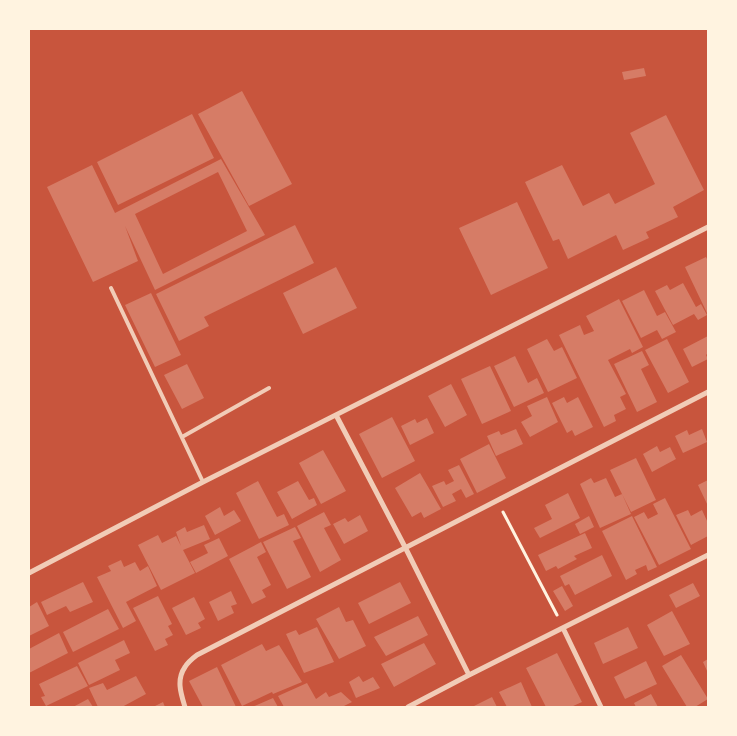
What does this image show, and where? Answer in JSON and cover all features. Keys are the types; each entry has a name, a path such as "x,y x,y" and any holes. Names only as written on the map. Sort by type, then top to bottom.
{"street":[{"path":"29,573 203,482 708,227"},
{"path":"185,707 180,691 180,678 185,666 197,655 708,392"},
{"path":"336,415 469,675"},
{"path":"408,707 708,555"},
{"path":"563,628 601,707"}],"lane":[{"path":"111,288 203,482"},
{"path":"182,437 269,388"}],"path":[{"path":"497,500 563,628"}],"building":[{"path":"644,68 646,76 624,80 622,72"},
{"path":"242,91 292,184 249,206 198,114"},
{"path":"192,114 214,158 118,205 97,162"},
{"path":"666,115 704,190 673,207 678,217 646,232 649,238 623,250 616,235 568,259 559,239 553,241 525,182 562,165 583,206 609,193 615,204 655,184 630,133"},
{"path":"221,159 265,235 155,290 125,226 138,261 93,282 47,187 92,165 115,213","holes":["218,172 247,231 163,274 135,214"]},
{"path":"517,202 548,268 491,295 459,228"},
{"path":"295,225 314,263 204,317 209,326 179,341 156,294"},
{"path":"706,257 708,261 707,313 685,267"},
{"path":"336,267 357,308 303,334 283,293"},
{"path":"683,283 696,307 701,304 707,315 698,320 694,314 673,325 655,291 667,285 670,290"},
{"path":"644,290 657,316 665,312 676,332 662,339 657,330 641,338 622,301"},
{"path":"151,293 181,355 155,367 125,305"},
{"path":"619,299 643,347 632,353 630,349 608,360 626,394 620,397 626,409 614,415 616,421 604,427 559,335 580,325 584,335 594,331 586,316"},
{"path":"708,336 708,353 706,355 708,359 692,367 683,349"},
{"path":"547,339 554,351 562,347 577,378 548,392 527,349"},
{"path":"667,339 689,382 668,393 645,350"},
{"path":"642,351 649,365 641,369 657,402 637,412 614,364"},
{"path":"515,356 528,383 537,378 544,393 514,407 494,366"},
{"path":"187,364 204,398 182,409 164,375"},
{"path":"490,366 511,411 482,424 461,379"},
{"path":"451,384 467,415 445,427 428,396"},
{"path":"547,397 558,422 530,437 521,422 532,416 527,406"},
{"path":"564,397 567,403 578,397 593,427 575,436 572,430 567,433 552,403"},
{"path":"392,417 415,461 382,478 359,434"},
{"path":"427,418 434,433 410,445 401,426 415,419 417,423"},
{"path":"516,429 523,444 496,456 487,436 499,431 501,435"},
{"path":"702,429 707,442 683,453 675,436 687,430 689,435"},
{"path":"489,444 506,478 477,493 460,459"},
{"path":"657,446 660,452 670,447 676,459 652,472 643,454"},
{"path":"323,450 346,491 321,504 299,463"},
{"path":"636,458 656,500 631,512 610,470"},
{"path":"459,465 474,494 466,498 461,489 452,494 456,501 443,507 432,486 444,481 446,485 454,481 448,470"},
{"path":"420,473 441,509 424,518 421,512 412,517 395,488"},
{"path":"591,478 594,483 606,478 615,497 622,494 631,514 600,528 580,484"},
{"path":"708,480 708,506 698,485"},
{"path":"258,481 277,517 284,514 289,525 259,539 236,493"},
{"path":"298,481 309,500 314,498 317,505 292,519 277,492"},
{"path":"568,493 580,518 540,538 534,528 552,519 545,505"},
{"path":"665,498 691,549 659,565 634,517 644,512 648,519 658,514 653,504"},
{"path":"220,507 224,516 234,510 241,521 215,535 205,516"},
{"path":"688,510 691,516 702,510 708,523 708,536 691,545 676,515"},
{"path":"324,512 331,525 324,528 341,560 320,572 297,526"},
{"path":"360,515 368,531 344,544 333,524 345,518 348,522"},
{"path":"589,516 594,527 580,534 575,524"},
{"path":"632,516 657,567 648,571 646,565 635,570 637,574 626,580 602,531"},
{"path":"204,525 210,539 183,550 195,573 161,590 138,545 158,535 162,543 176,536 181,546 176,532 185,527 187,532"},
{"path":"295,527 301,538 293,541 311,577 287,589 263,542"},
{"path":"585,533 592,548 574,556 577,559 558,569 556,566 546,571 538,555"},
{"path":"219,538 228,556 196,573 190,562 208,553 204,545"},
{"path":"261,542 266,552 257,557 271,585 262,590 266,597 252,604 229,559"},
{"path":"602,555 612,576 575,595 569,584 565,586 560,576"},
{"path":"121,560 124,567 135,562 140,571 148,566 157,586 126,602 136,621 123,628 97,577 111,571 108,566"},
{"path":"83,582 93,602 70,612 66,606 47,615 41,602"},
{"path":"400,582 411,603 369,624 358,603"},
{"path":"693,583 700,596 676,608 669,595"},
{"path":"562,586 573,606 565,611 553,591"},
{"path":"231,591 237,604 231,606 234,613 218,621 209,602"},
{"path":"158,596 172,624 168,626 173,635 165,639 168,645 155,651 133,608"},
{"path":"194,597 205,619 198,623 201,628 186,635 172,608"},
{"path":"37,602 49,626 29,636 29,607"},
{"path":"339,607 346,622 353,620 366,646 339,659 316,619"},
{"path":"108,609 119,629 73,652 63,632"},
{"path":"672,611 690,644 664,656 647,625"},
{"path":"418,616 428,635 386,656 374,637"},
{"path":"317,627 334,662 304,673 286,634 296,630 299,635"},
{"path":"628,627 638,648 603,664 594,643"},
{"path":"59,633 68,653 29,673 29,649"},
{"path":"124,640 130,653 115,660 120,670 89,685 78,663"},
{"path":"424,643 436,664 394,687 381,664"},
{"path":"262,644 266,651 279,645 302,682 273,694 272,692 242,706 221,665"},
{"path":"557,653 582,702 571,707 546,707 526,668"},
{"path":"681,655 708,699 695,707 687,707 662,666"},
{"path":"708,659 708,673 703,662"},
{"path":"646,661 657,684 625,699 614,677"},
{"path":"77,666 88,686 46,706 41,697 45,696 39,684"},
{"path":"217,667 236,707 203,707 189,681"},
{"path":"136,676 146,694 122,707 98,707 89,688 103,683 107,690"},
{"path":"359,676 363,682 373,677 380,688 356,698 349,682"},
{"path":"521,682 532,707 507,707 499,692"},
{"path":"307,683 316,699 326,692 329,697 341,692 352,702 342,707 284,707 278,696"},
{"path":"651,694 658,707 636,707 634,703"},
{"path":"492,697 497,707 472,707"},
{"path":"273,698 278,707 252,707"},
{"path":"88,699 93,707 73,707"},
{"path":"163,702 165,707 153,707"}]}
